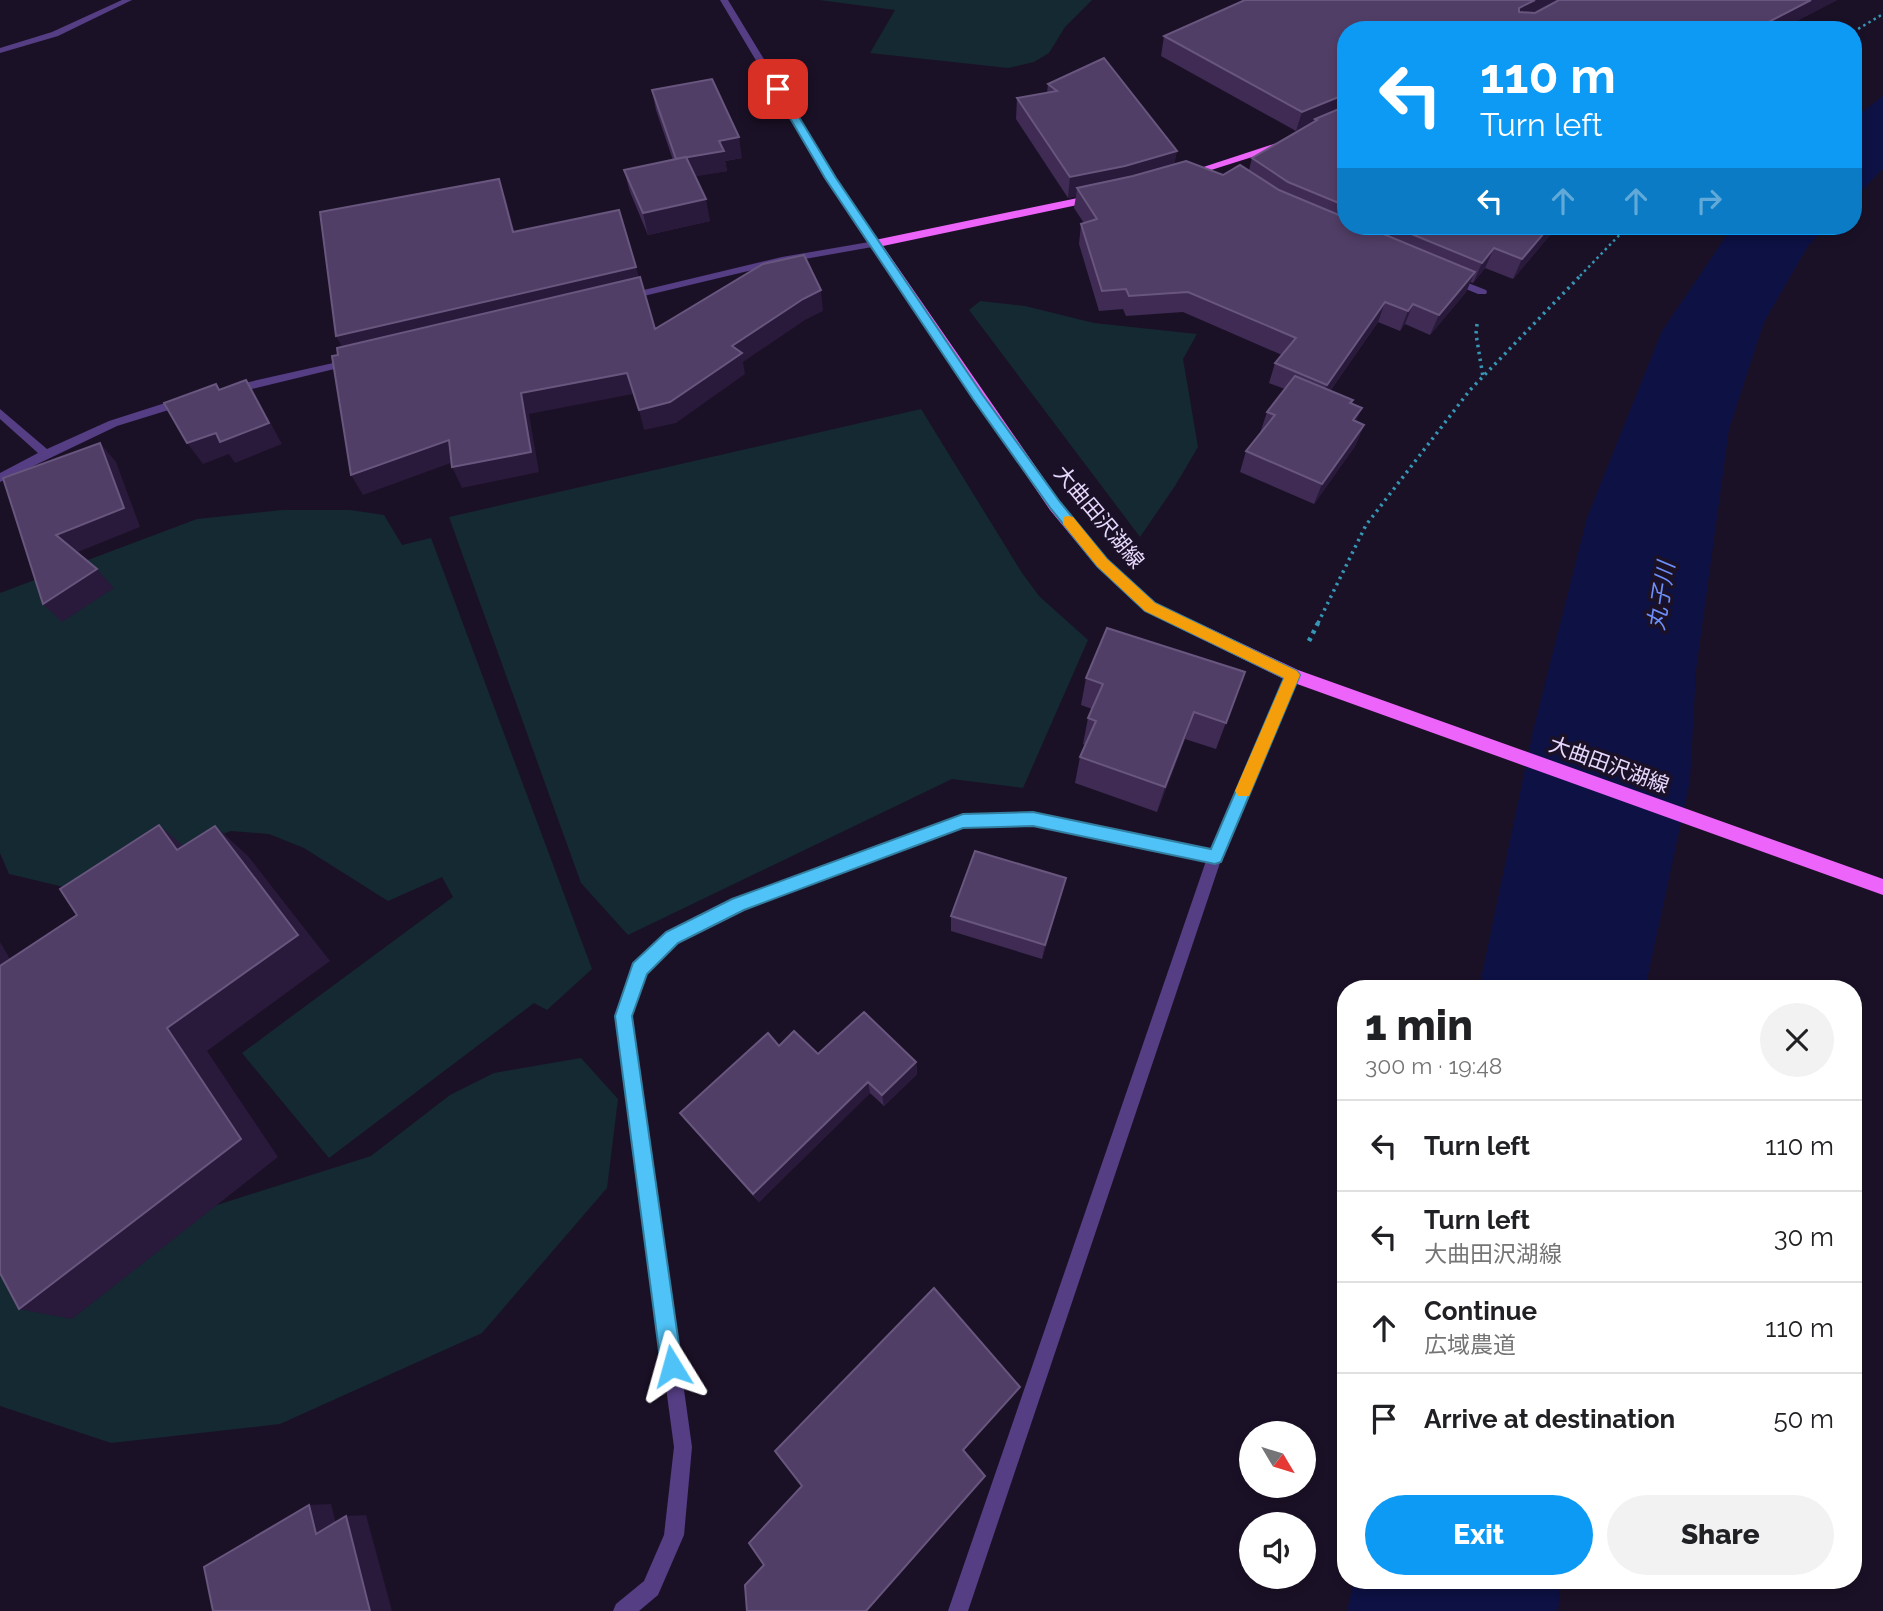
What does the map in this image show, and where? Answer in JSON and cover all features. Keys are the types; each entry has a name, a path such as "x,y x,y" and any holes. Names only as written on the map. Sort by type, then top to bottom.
{"main road":[{"path":"1178,177 1222,169 1306,136"},
{"path":"875,244 1113,195"},
{"name":"大曲田沢湖線","path":"875,244 977,397 1055,506 1102,563 1150,607 1292,675 1883,887"}],"street":[{"path":"0,51 55,34 128,0"},
{"path":"620,299 782,261 875,244 831,178 724,0"},
{"path":"1444,276 1482,292"},
{"path":"212,395 362,360"},
{"path":"0,478 45,453 158,408 199,398"},
{"path":"0,413 45,453"},
{"path":"958,1611 1215,857 1292,675"},
{"path":"623,1611 651,1588 674,1535 683,1447 624,1016 640,969 672,938 738,904 963,821 1033,819 1215,857"}],"path":[{"path":"1862,27 1883,14"},
{"path":"1292,675 1366,525 1483,377 1619,235"},
{"path":"1482,292 1476,334 1483,377"}],"shaded area":[{"path":"819,0 1092,0 1065,27 1049,53 1034,62 1008,68 870,53 895,10"},
{"path":"980,301 1025,306 1094,323 1197,334 1183,359 1198,447 1140,537 969,310"},
{"path":"921,409 1022,573 1039,596 1088,640 1023,788 952,779 628,935 581,883 449,517"},
{"path":"282,510 350,510 384,515 402,545 431,538 592,969 547,1010 534,1003 329,1158 242,1053 453,897 442,877 388,901 304,848 269,834 231,831 133,869 64,887 9,874 0,853 0,593 197,519"},
{"path":"581,1058 618,1099 607,1188 482,1333 280,1424 111,1443 0,1406 0,1155 217,1205 371,1156 450,1095 494,1073"}],"water":[{"path":"1883,96 1883,169 1862,190 1862,112"},
{"name":"丸子川","path":"1727,235 1818,235 1808,246 1764,322 1729,429 1696,670 1690,781 1647,980 1481,980 1533,731 1587,518 1662,331"},
{"path":"1352,1589 1560,1589 1558,1611 1347,1611"}],"building":[{"path":"1245,0 1535,0 1519,8 1519,12 1535,13 1559,0 1811,0 1770,21 1337,21 1337,98 1302,112 1164,36"},
{"path":"1104,58 1177,151 1125,166 1070,177 1017,98 1057,91 1048,84"},
{"path":"712,79 739,137 719,141 724,151 676,159 652,90"},
{"path":"1337,110 1337,202 1288,182 1252,158 1317,120 1315,119"},
{"path":"686,157 706,199 643,213 624,170"},
{"path":"1186,161 1223,175 1240,165 1279,190 1337,214 1337,235 1386,235 1475,272 1439,315 1413,304 1408,311 1385,302 1327,385 1275,363 1296,338 1188,292 1129,296 1126,289 1102,291 1081,224 1097,219 1077,188"},
{"path":"499,179 513,232 619,210 636,267 336,336 320,212"},
{"path":"1414,235 1542,235 1522,259 1494,248 1482,263"},
{"path":"804,255 821,290 732,346 742,353 670,402 639,410 627,373 521,393 531,452 452,467 449,440 351,475 332,356 338,355 337,348 640,277 655,329 763,264"},
{"path":"1295,376 1353,400 1350,403 1362,408 1353,420 1364,425 1322,484 1246,451 1275,415 1267,412"},
{"path":"246,380 269,423 220,442 216,433 187,443 164,403 216,384 219,390"},
{"path":"100,443 124,508 56,535 97,569 43,604 3,478"},
{"path":"1107,628 1245,672 1226,723 1194,712 1165,787 1080,757 1096,721 1088,718 1103,684 1086,678"},
{"path":"159,825 177,850 215,826 298,935 167,1028 241,1139 19,1309 0,1273 0,966 77,915 60,889"},
{"path":"975,851 1066,878 1045,945 951,916"},
{"path":"864,1012 916,1062 882,1095 868,1082 753,1194 680,1113 768,1033 779,1046 794,1031 818,1054"},
{"path":"934,1288 1020,1387 963,1450 985,1476 866,1611 747,1611 745,1585 764,1565 749,1543 802,1486 775,1451"},
{"path":"309,1505 316,1534 346,1516 370,1611 213,1611 204,1567"}],"slow traffic":[{"path":"1068,521 1102,563 1150,607 1292,675 1243,791"}],"route":[{"path":"672,1366 624,1016 640,969 672,938 738,904 963,821 1033,819 1215,857 1292,675 1150,607 1102,563 1055,506 977,397 831,178 778,89"}]}
